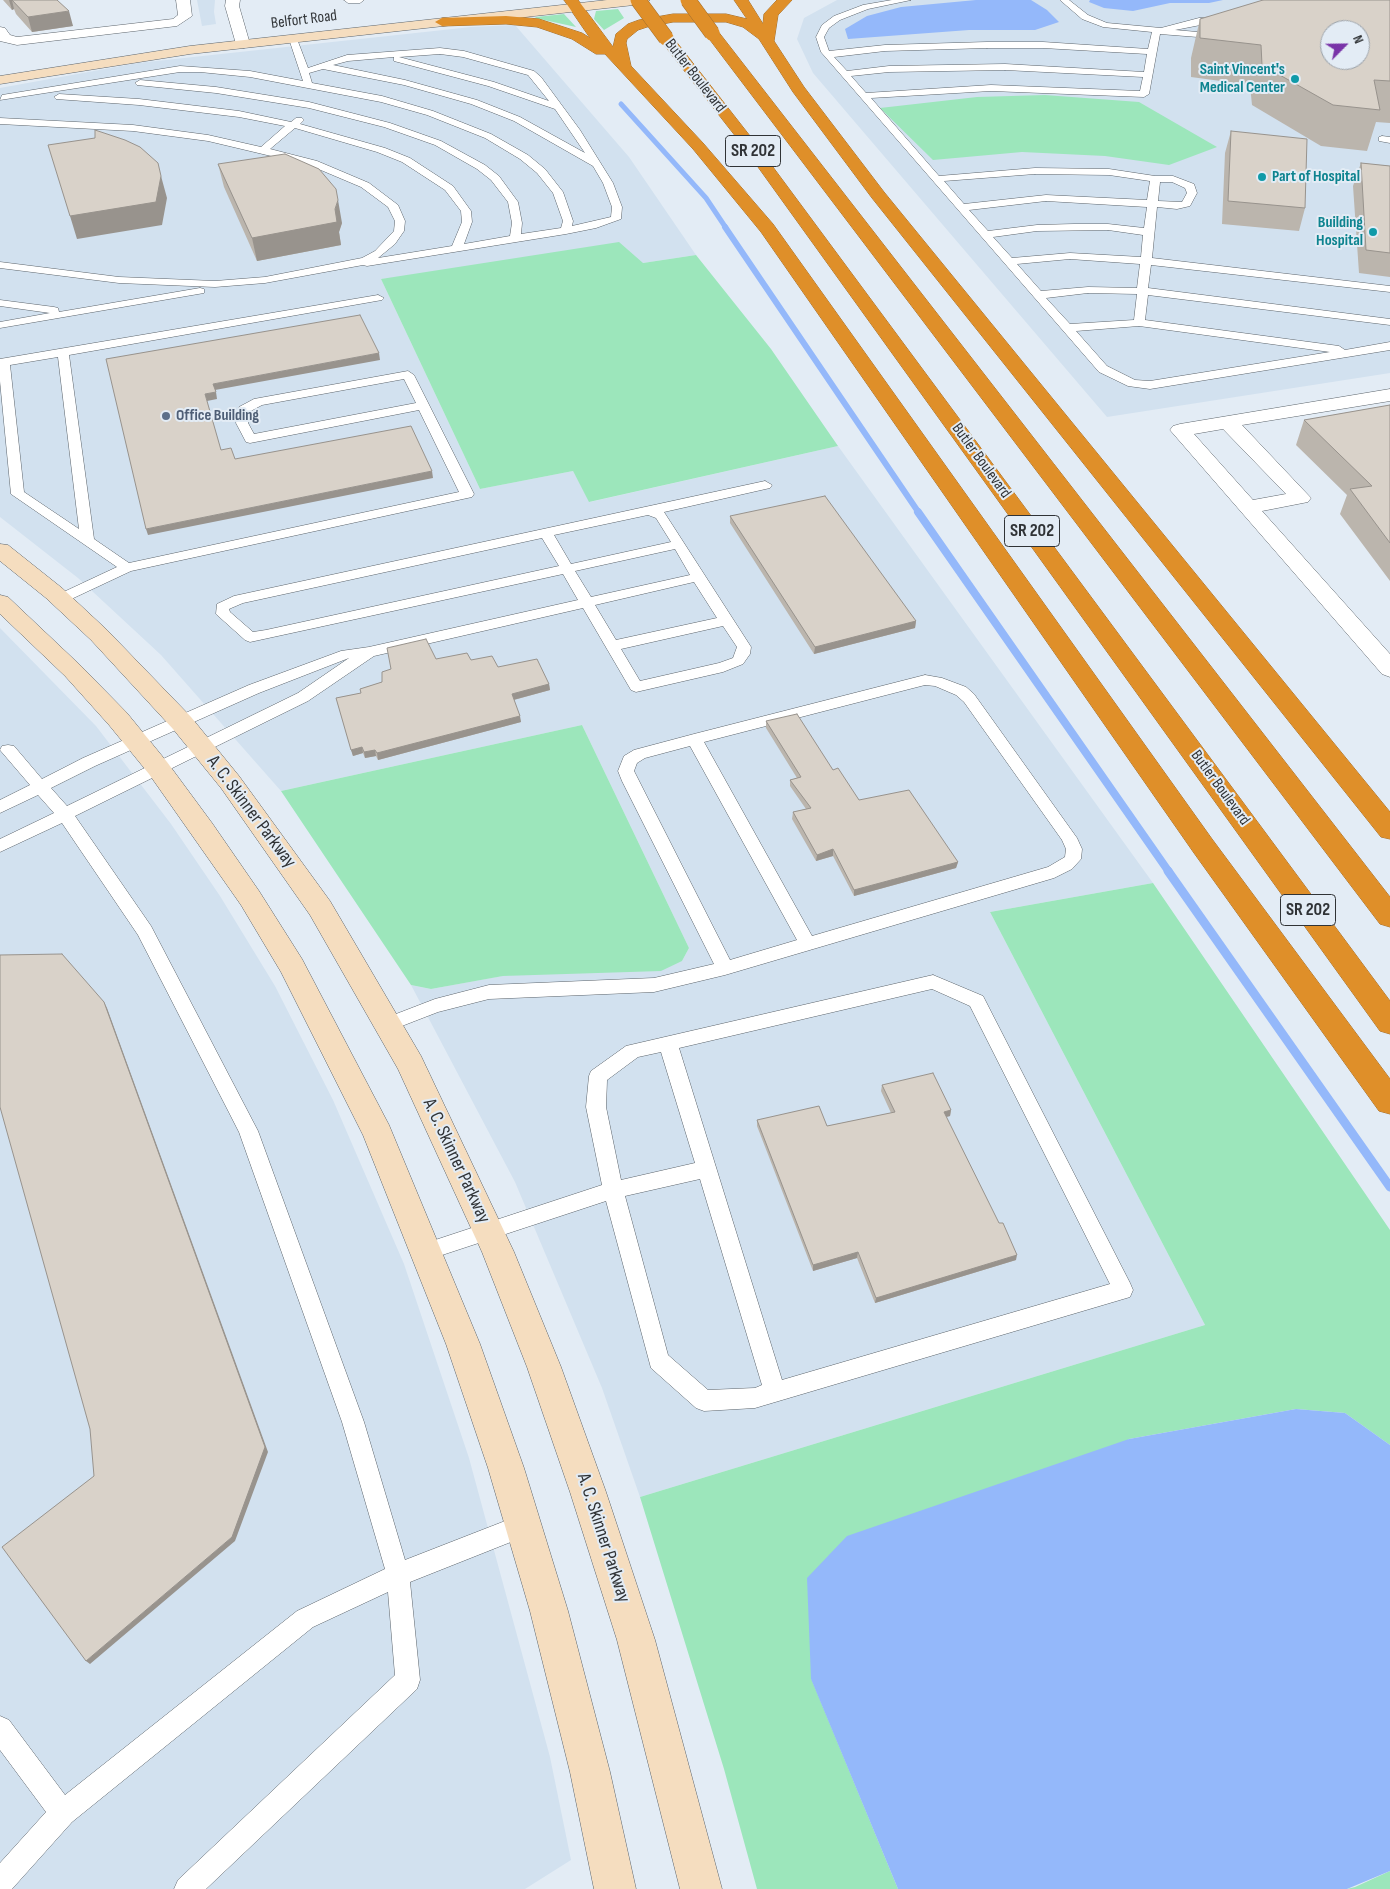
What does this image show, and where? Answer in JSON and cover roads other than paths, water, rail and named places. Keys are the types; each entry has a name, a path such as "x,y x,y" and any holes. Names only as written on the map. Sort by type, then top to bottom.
{"highway":[{"name":"Butler Boulevard","path":"638,0 751,147 1390,1023"},
{"name":"SR 202","path":"688,0 1390,917"},
{"path":"741,0 768,39 798,89 878,195 1390,830"},
{"path":"768,39 771,14 785,0"},
{"path":"462,8 477,4"},
{"path":"573,4 597,38 703,152 767,228 1197,838 1390,1102"},
{"path":"624,66 619,43 625,32 633,26 659,20 726,18 748,24 768,39"},
{"path":"442,22 506,20 552,26 577,36 624,66"}],"main road":[{"name":"Belfort Road","path":"0,80 241,39 528,0"},
{"name":"Belfort Road","path":"0,67 157,42 294,39 442,22 573,4 643,0"},
{"name":"A. C. Skinner Parkway","path":"0,550 60,599 144,681 203,748 271,836 320,908 411,1064 488,1229 544,1367 588,1492 636,1640 701,1889"},
{"path":"0,602 73,671 158,768 250,898 292,967 378,1134 427,1251 463,1344 523,1526 549,1611 585,1753 615,1889"}],"street":[{"path":"0,31 5,38 18,41 32,41 162,25 177,22 185,16 183,0"},
{"path":"232,0 241,39"},
{"path":"1390,395 1180,430 1390,669"},
{"path":"1228,422 1301,498 1248,507"}],"lane":[{"path":"348,0 360,0"},
{"path":"907,0 866,7 836,18 826,27 820,37 827,55 1103,369 1132,383 1150,385 1390,346"},
{"path":"1064,0 1093,20 1120,28 1233,37"},
{"path":"1156,32 1199,21 1231,19"},
{"path":"863,96 991,88 1144,94 1156,32"},
{"path":"263,150 302,118 309,105 309,85 294,39"},
{"path":"827,55 885,48 987,45 1062,46 1152,52"},
{"path":"0,325 592,226 616,219 618,207 598,166 577,132 538,79 521,69 452,52 347,58 321,65 306,72"},
{"path":"382,55 491,84 558,107"},
{"path":"321,65 405,83 474,102 517,120 561,142 598,166"},
{"path":"844,74 889,70 1005,67 1078,69 1148,75"},
{"path":"0,120 7,106 107,80 180,69 250,74 382,99 430,113 488,136 524,157 552,182 566,211 568,221 566,230"},
{"path":"107,80 216,90 309,105 414,134 438,144 481,167 495,178 513,202 517,223 516,239"},
{"path":"57,93 67,110 78,123"},
{"path":"57,93 189,107 294,125 381,150 406,160 438,179 449,188 466,212 466,222 457,248"},
{"path":"7,106 78,123 166,132 263,150 314,163 340,173 371,188 393,205 400,221 399,231 379,253 365,261 344,266"},
{"path":"935,179 1035,171 1109,172 1173,179 1190,186 1192,193 1186,204 1177,206 1096,199 1046,198 961,208"},
{"path":"1139,323 1155,178"},
{"path":"985,234 1037,228 1074,227 1108,227 1149,232"},
{"path":"1009,262 1070,256 1146,261 1390,289"},
{"path":"0,265 147,281 215,284 264,280"},
{"path":"1038,295 1088,290 1143,291 1390,322"},
{"path":"126,568 18,494 2,362 378,298"},
{"path":"0,303 72,313"},
{"path":"1067,328 1139,323 1357,352"},
{"path":"63,352 87,541"},
{"path":"60,599 126,568 467,494 423,405 408,376 258,402 243,410 242,423 250,439 423,405"},
{"path":"679,544 266,635 250,637 223,614 222,607 239,598 765,485"},
{"path":"546,533 636,687 738,661 743,654 744,647 661,515 649,511"},
{"path":"0,807 40,785 309,666 346,654 370,652 698,576"},
{"path":"612,646 727,620"},
{"path":"0,846 66,816 158,768 203,748 303,697 370,652"},
{"path":"389,1024 435,1006 489,992 654,985 725,968 1054,872 1073,858 1074,849 1064,830 969,698 961,691 937,681 912,682 640,754 630,760 626,770 725,968"},
{"path":"694,739 807,943"},
{"path":"3,748 40,785 66,816 145,932 248,1131 353,1422 398,1575 408,1680 187,1889"},
{"path":"933,982 977,1001 1123,1290 755,1398 704,1401 659,1361 613,1190 596,1106 598,1076 633,1051 668,1043 933,982"},
{"path":"668,1043 775,1392"},
{"path":"427,1251 488,1229 613,1190 707,1169"},
{"path":"0,1883 63,1813 305,1619 398,1575 523,1526"},
{"path":"0,1729 63,1813"}],"water":[{"path":"976,0 1031,0 1047,10 1059,22 1035,30 969,30 848,39 845,29 867,16 901,7"},
{"path":"1090,0 1223,0 1209,3 1170,3 1133,11 1104,8 1089,2"},
{"path":"1296,1409 1345,1413 1390,1445 1390,1871 1347,1889 898,1889 811,1679 807,1578 847,1536 1129,1439"}],"waterway":[{"path":"621,104 706,198 726,228"},
{"path":"725,227 919,513"},
{"path":"918,512 1169,872"},
{"path":"1168,871 1390,1187"}],"place":[{"name":"Saint Vincent's Medical Center","path":"1295,79"},
{"name":"Part of Hospital","path":"1262,177"},
{"name":"Building Hospital","path":"1373,232"},
{"name":"Office Building","path":"166,416"}]}
